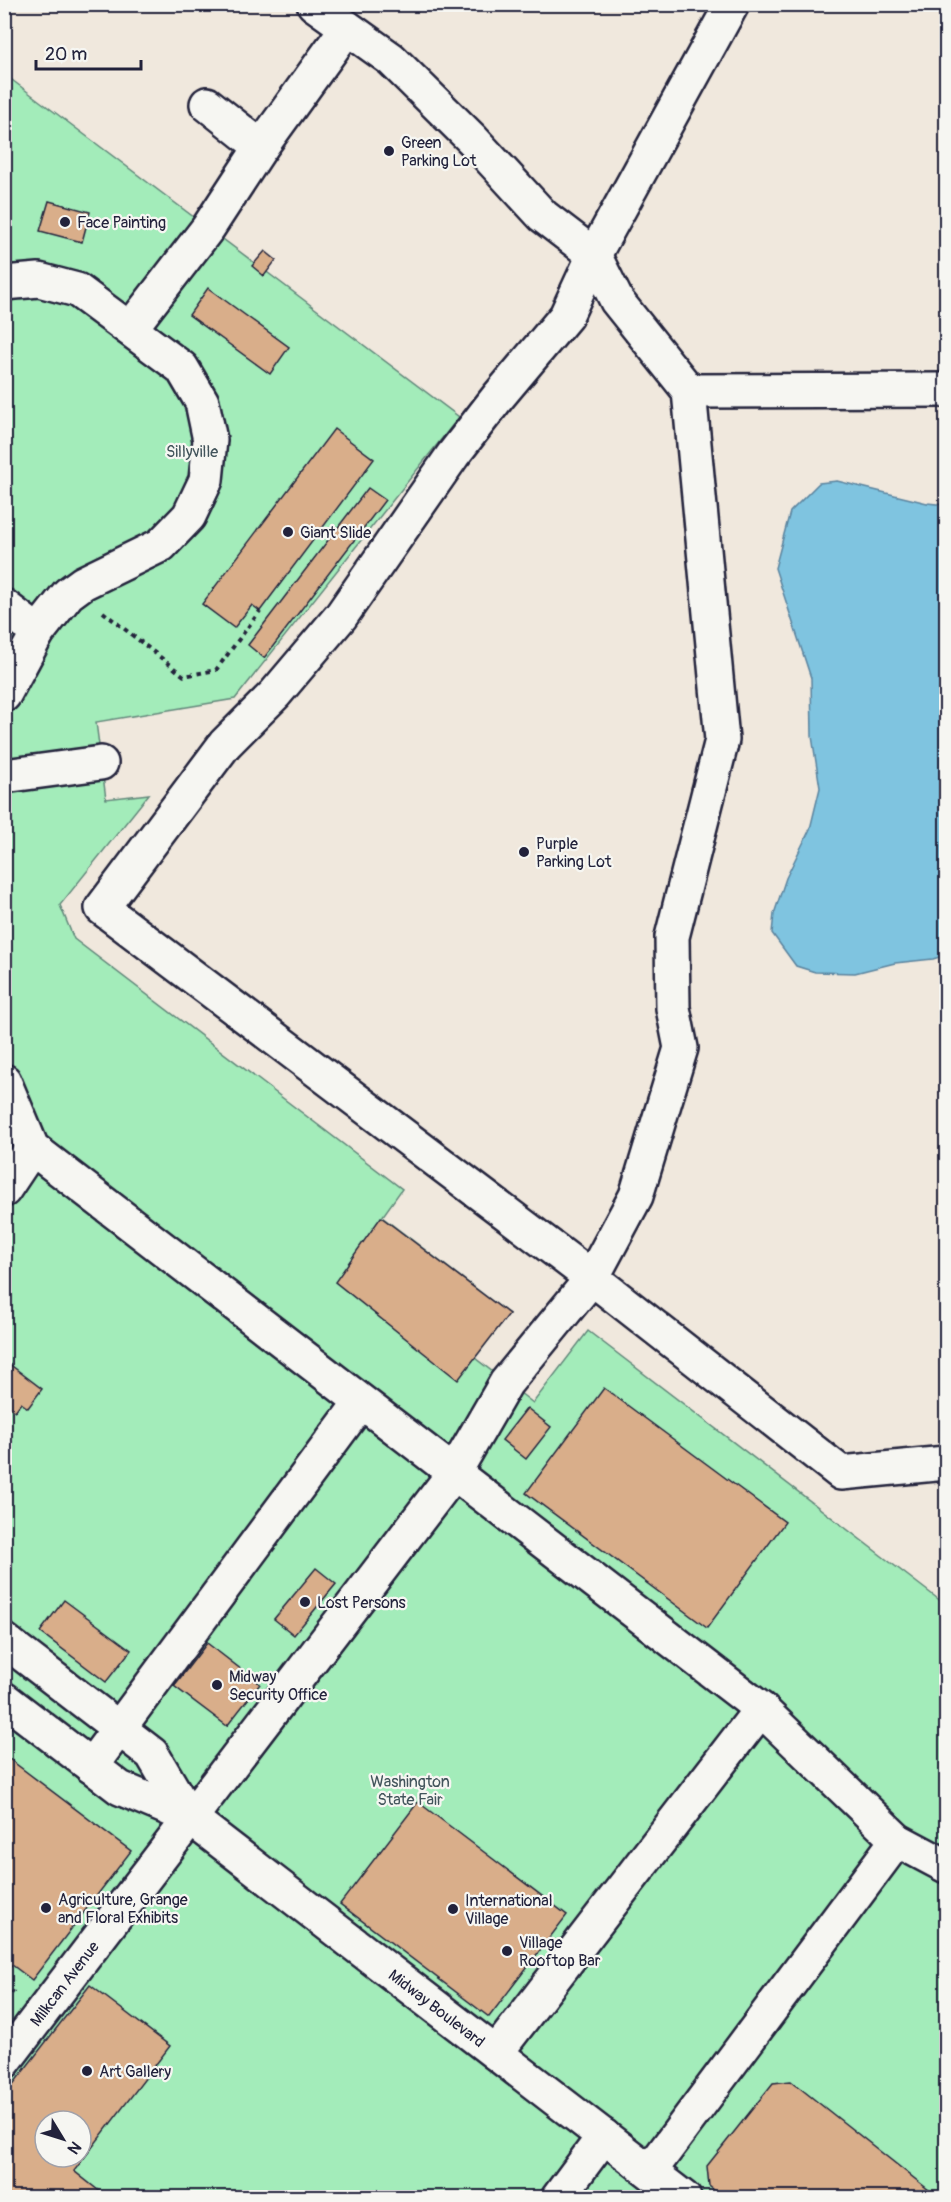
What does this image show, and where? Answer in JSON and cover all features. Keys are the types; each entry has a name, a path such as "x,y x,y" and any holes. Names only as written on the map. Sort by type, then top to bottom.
{"street":[{"path":"314,4 391,59 473,140 543,216 594,255 617,301 689,392 946,390"},
{"path":"732,4 594,255 566,316 498,396 453,455 341,616 275,694 225,744 102,908 592,1278 841,1473 946,1463"},
{"path":"130,329 208,228 261,147 347,28"},
{"path":"207,104 261,147"},
{"path":"4,283 39,280 77,290 182,368 202,402 210,441 206,480 189,516 161,545 83,583 74,590 38,632 4,694"},
{"name":"Milkcan Avenue","path":"4,2062 454,1473 506,1383 592,1278 636,1196 681,1048 673,1008 672,937 722,740 689,392"},
{"path":"4,606 38,632"},
{"path":"4,776 101,763"},
{"path":"4,1081 32,1148 761,1709 897,1840 946,1866"},
{"path":"4,1190 32,1148"},
{"path":"91,1766 361,1402"},
{"name":"Midway Boulevard","path":"4,1640 152,1754 189,1818"},
{"name":"Midway Boulevard","path":"4,1699 120,1788 189,1818 680,2196"},
{"path":"496,2053 761,1709"},
{"path":"650,2171 897,1840"},
{"path":"558,2198 604,2136"}],"path":[{"path":"74,590 184,676 216,670 260,611"}],"green space":[{"name":"Washington State Fair","path":"4,74 459,417 235,699 96,722 106,799 149,794 60,905 74,939 402,1189 382,1217 509,1314 475,1358 533,1403 588,1331 946,1605 946,2197 5,2197"}],"water":[{"path":"837,481 927,503 946,505 946,955 933,959 895,963 855,973 815,972 796,966 772,933 774,914 786,878 810,829 820,788 812,736 811,678 775,568 790,512 819,483"}],"building":[{"name":"Face Painting","path":"49,201 90,212 82,242 40,231"},
{"path":"265,251 276,260 264,276 252,266"},
{"path":"208,288 289,347 270,374 189,315"},
{"name":"Giant Slide","path":"334,429 374,459 260,611 252,605 234,628 202,604"},
{"path":"368,488 385,500 264,658 248,645"},
{"path":"381,1217 509,1314 458,1380 335,1282"},
{"path":"4,1360 42,1389 28,1408 21,1403 15,1411 4,1403"},
{"path":"604,1388 785,1522 707,1628 526,1493"},
{"path":"527,1408 551,1427 526,1459 502,1440"},
{"name":"Lost Persons","path":"316,1568 336,1584 294,1635 274,1619"},
{"path":"64,1600 131,1650 106,1682 40,1632"},
{"name":"Midway Security Office","path":"207,1643 260,1684 227,1726 174,1686"},
{"name":"Agriculture, Grange and Floral Exhibits","path":"4,1755 131,1851 32,1980 12,1965 8,1970 4,1967"},
{"name":"International Village","path":"418,1802 567,1915 489,2017 340,1904"},
{"name":"Art Gallery","path":"90,1985 170,2046 93,2146 93,2109 33,2109 33,2169 76,2169 74,2171 108,2198 4,2198 4,2096"},
{"path":"791,2081 939,2198 724,2198 709,2186 707,2166 773,2083"}],"place":[{"name":"Green Parking Lot","path":"389,151"},
{"name":"Face Painting","path":"65,222"},
{"name":"Giant Slide","path":"288,532"},
{"name":"Purple Parking Lot","path":"524,852"},
{"name":"Lost Persons","path":"305,1602"},
{"name":"Midway Security Office","path":"217,1685"},
{"name":"Agriculture, Grange and Floral Exhibits","path":"46,1908"},
{"name":"International Village","path":"453,1909"},
{"name":"Village Rooftop Bar","path":"507,1951"},
{"name":"Art Gallery","path":"87,2071"}],"park label":[{"name":"Sillyville","path":"192,451"}]}
